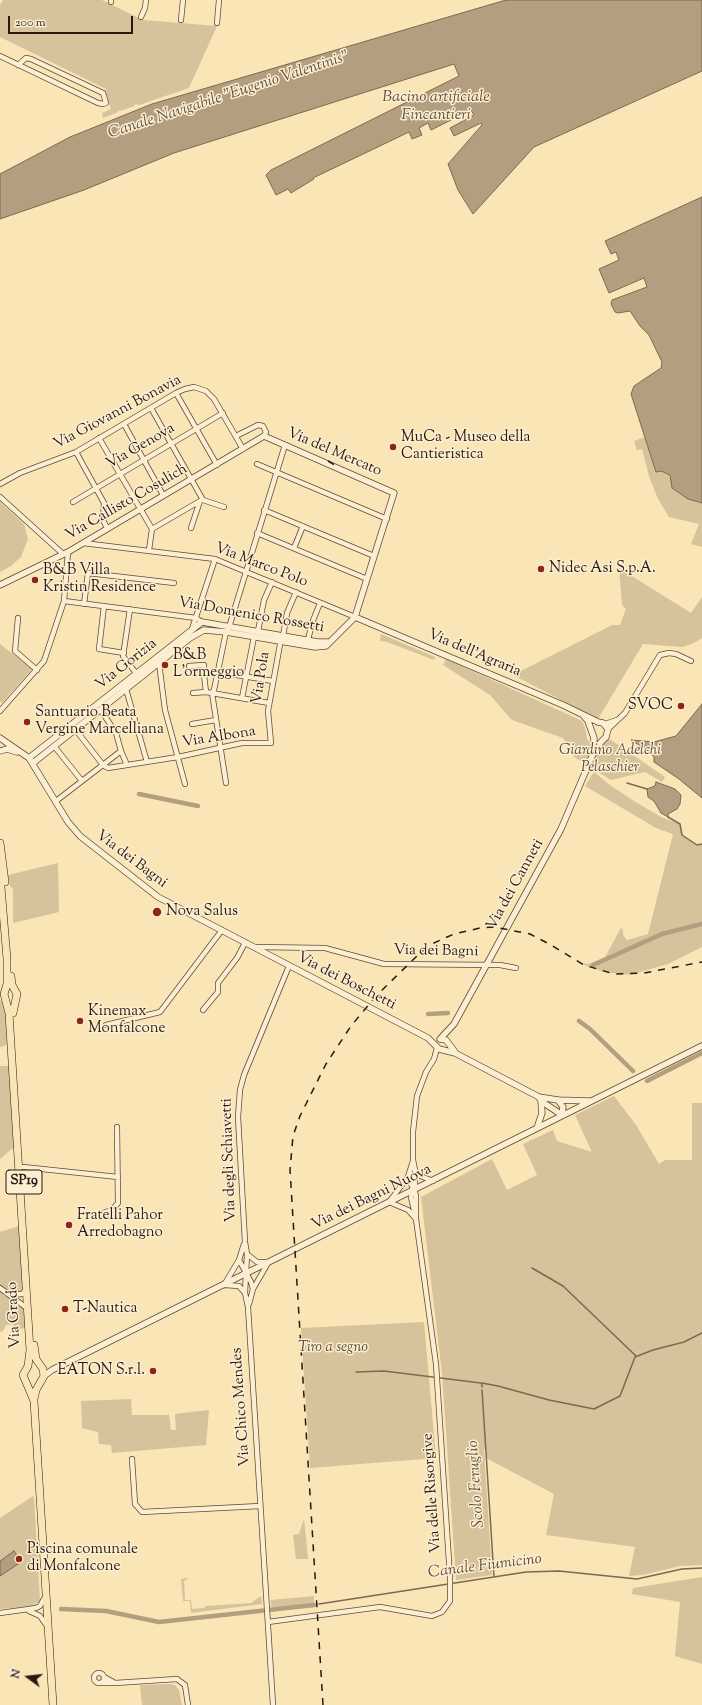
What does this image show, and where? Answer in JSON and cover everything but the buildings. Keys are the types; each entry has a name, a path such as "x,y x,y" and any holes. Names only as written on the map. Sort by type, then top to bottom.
{"main road":[{"name":"Via Grado","path":"0,843 7,899 12,980 17,994 11,999 10,1012 30,1350 28,1366 23,1375 34,1401 54,1705"},
{"name":"Via Grado","path":"0,875 8,984 4,996 11,999"},
{"path":"5,990 8,988 14,989"},
{"name":"Via Grado","path":"11,999 13,1009 35,1353 42,1370 34,1401"},
{"name":"Via Grado","path":"28,1366 42,1370"},
{"path":"27,1384 33,1386 39,1385"}],"street":[{"path":"141,17 145,8 146,0"},
{"path":"181,20 183,0"},
{"path":"217,23 219,0"},
{"path":"0,56 18,65 98,103 103,104 106,102 103,93 31,59 26,58 18,65"},
{"name":"Via Giovanni Bonavia","path":"0,484 20,473 76,452 185,389 200,388 214,399 243,449"},
{"path":"176,394 217,464"},
{"path":"150,408 202,500 224,507"},
{"name":"Via Genova","path":"73,502 170,443 223,413"},
{"path":"124,424 164,495"},
{"path":"236,436 258,424 263,426 266,432 264,436"},
{"name":"Via Callisto Cosulich","path":"0,585 66,553 264,436"},
{"name":"Via del Mercato","path":"264,436 394,493 387,519"},
{"path":"99,438 152,529 149,550"},
{"path":"226,783 212,693 227,629 285,445"},
{"path":"76,452 104,503 103,520 107,528"},
{"path":"257,464 387,519 355,617 330,642"},
{"path":"0,497 66,553 64,601 44,661 0,711"},
{"path":"191,528 202,500"},
{"path":"152,529 202,500"},
{"path":"264,510 374,556"},
{"path":"294,548 303,526"},
{"path":"257,533 367,579"},
{"name":"Via Marco Polo","path":"83,542 215,559 355,617"},
{"path":"192,629 215,559"},
{"path":"84,604 88,573 174,583"},
{"path":"258,631 264,600 272,582"},
{"name":"Via Pola","path":"272,743 268,711 287,613 296,592"},
{"name":"Via Domenico Rossetti","path":"64,601 196,618 202,622 254,637 282,637 322,643 330,642"},
{"path":"308,640 312,623 320,602"},
{"path":"104,606 99,649 124,653"},
{"path":"130,610 123,656 136,673"},
{"name":"Via dell'Agraria","path":"355,617 492,674 606,727"},
{"path":"18,618 15,651 37,670"},
{"name":"Via Gorizia","path":"31,760 136,673 202,622"},
{"name":"Via Domenico Rossetti","path":"204,630 227,629 258,631 322,647 330,642"},
{"name":"Via Gorizia","path":"31,760 54,746 190,638 204,630"},
{"path":"242,698 254,637"},
{"path":"583,715 588,721 593,735 603,740 607,735 606,727 618,719 631,704 660,655 669,653 676,654 692,661"},
{"path":"159,663 165,710 185,784"},
{"path":"189,666 204,666 206,692"},
{"path":"204,675 218,672 273,681"},
{"path":"126,689 147,762"},
{"path":"193,693 206,692 270,703"},
{"path":"100,709 116,733 127,766"},
{"path":"192,724 216,720"},
{"path":"593,735 594,725 598,722"},
{"path":"75,729 103,765"},
{"name":"Via dei Canneti","path":"593,735 593,754"},
{"path":"0,738 31,760"},
{"name":"Via dei Canneti","path":"413,1190 415,1170 413,1160 414,1121 417,1096 426,1072 443,1047 454,1024 561,829 593,754 603,740"},
{"path":"0,742 7,743"},
{"name":"Via Albona","path":"103,765 108,768 127,766 220,749 242,743 272,743"},
{"path":"54,746 82,781"},
{"path":"0,751 10,750 23,754"},
{"path":"56,801 121,751"},
{"name":"Via dei Bagni","path":"31,760 68,822 80,836 151,892 254,947 325,948 384,964 486,965 509,966 516,968"},
{"path":"106,1025 160,1012 222,930"},
{"path":"203,1010 218,992 218,983 237,958 245,943"},
{"name":"Via dei Boschetti","path":"254,947 458,1054 540,1099 562,1115"},
{"name":"Via degli Schiavetti","path":"246,1274 247,1254 244,1242 238,1117 240,1090 248,1061 289,966"},
{"name":"Via dei Canneti","path":"443,1047 440,1039 454,1024"},
{"name":"Via dei Boschetti","path":"428,1038 440,1039"},
{"name":"Via dei Bagni Nuova","path":"42,1370 52,1370 702,1046"},
{"path":"536,1128 542,1113 540,1099"},
{"name":"Via dei Boschetti","path":"540,1099 592,1101"},
{"path":"558,1100 563,1107 562,1115"},
{"path":"97,1215 112,1210 118,1203 116,1128"},
{"name":"Via dei Canneti","path":"389,1202 408,1177 413,1160"},
{"path":"23,1167 118,1177"},
{"path":"415,1170 418,1175 433,1181"},
{"path":"408,1177 413,1190"},
{"name":"Via delle Risorgive","path":"268,1622 380,1607 432,1616 438,1614 446,1608 451,1596 436,1364 416,1219 411,1197 413,1190"},
{"path":"389,1202 408,1210 416,1219"},
{"name":"Via degli Schiavetti","path":"224,1285 239,1260 244,1242"},
{"path":"247,1254 257,1262 268,1262"},
{"path":"239,1260 253,1289"},
{"name":"Via Chico Mendes","path":"248,1307 253,1289 268,1262"},
{"name":"Via Chico Mendes","path":"246,1274 273,1705"},
{"path":"224,1285 239,1286 246,1293"},
{"path":"0,1288 28,1309"},
{"path":"10,1294 22,1294 26,1290"},
{"path":"132,1459 135,1504 142,1512 260,1506"},
{"path":"0,1614 27,1611 40,1606 46,1593"},
{"path":"27,1611 40,1616 48,1627"},
{"path":"115,1683 104,1677 101,1673 95,1675 95,1681 99,1683 115,1683 177,1680 185,1685 188,1705"},
{"path":"99,1683 102,1682 104,1677"}],"green space":[{"path":"3,0 102,0 143,20 217,26 189,88 139,105 135,104 135,106 120,111 118,110 118,112 103,118 102,113 111,109 105,91 106,89 0,37 0,5"},
{"path":"645,437 656,472 661,471 670,475 672,488 688,499 702,503 702,547 691,544 699,524 669,517 658,499 649,476 642,449 637,450 634,441"},
{"path":"0,502 24,524 28,539 21,557 11,566 0,572"},
{"path":"619,568 691,613 702,597 702,638 683,647 643,644 598,719 513,675 612,625 620,625 626,609 622,605"},
{"path":"381,634 435,657 434,660 387,642 380,641"},
{"path":"0,644 32,669 2,703 0,701"},
{"name":"Giardino Adelchi Pelaschier","path":"446,659 582,721 585,727 587,740 601,744 608,738 665,777 662,782 645,772 611,780 574,757 563,738 512,720 490,695 443,665"},
{"path":"594,772 611,786 634,801 661,817 680,824 682,835 697,845 702,844 702,947 668,964 630,975 604,972 579,963 589,964 605,957 621,928 623,930 623,935 627,940 648,934 673,834 656,828 585,786"},
{"path":"58,863 59,912 13,923 13,889 10,886 8,875"},
{"path":"0,1000 5,1004 7,1045 0,1047"},
{"path":"0,1066 9,1066 14,1147 0,1159"},
{"path":"614,1096 636,1125 659,1164 665,1160 692,1160 692,1103 702,1103 702,1565 680,1566 643,1575 629,1576 635,1547 546,1535 554,1494 486,1458 486,1449 484,1449 492,1575 456,1580 442,1373 421,1197 492,1159 507,1190 537,1175 523,1144 553,1130 557,1141 592,1152 575,1115"},
{"path":"19,1226 24,1287 22,1291 13,1294 0,1286 0,1232"},
{"path":"0,1291 21,1306 24,1312 26,1328 14,1330 13,1324 6,1325 3,1331 0,1332"},
{"name":"Tiro a segno","path":"424,1322 436,1458 310,1468 301,1328"},
{"path":"131,1399 132,1415 169,1415 171,1430 176,1430 175,1414 209,1410 206,1445 112,1453 111,1445 99,1444 98,1432 82,1428 81,1401"},
{"name":"Piscina comunale di Monfalcone","path":"33,1496 40,1601 32,1606 0,1609 0,1518"},
{"path":"304,1519 308,1559 296,1559 293,1535 299,1534"},
{"path":"702,1577 702,1664 675,1656 680,1602 632,1594 633,1588"},
{"path":"189,1578 184,1581 185,1600 191,1600 192,1609 205,1608 205,1606 251,1603 261,1596 262,1604 191,1613 190,1601 183,1601 181,1579"},
{"path":"314,1596 314,1603 272,1609 271,1600"},
{"path":"140,1685 175,1685 179,1690 182,1705 142,1705"}],"water":[{"path":"506,0 702,0 702,71 534,147 473,214 458,190 448,164 482,125 481,123 454,136 450,128 474,115 471,110 431,130 428,123 419,128 422,135 412,139 409,132 313,178 314,179 291,193 288,189 276,195 266,175 271,170 459,76 454,64 174,153 84,190 0,219 0,174 70,137 152,104"},
{"path":"702,197 702,503 688,499 672,488 670,475 661,471 656,472 631,394 634,386 661,368 662,362 649,335 640,326 630,311 615,312 611,304 612,300 647,287 644,278 609,293 599,269 619,260 616,252 611,254 605,241"},
{"path":"702,704 702,798 679,779 654,762 654,757 650,752 631,740 654,742 676,736"},
{"path":"656,782 675,789 681,795 680,804 677,809 668,814 668,817 661,813 654,801 648,797 647,789 655,786"},
{"path":"14,1551 21,1562 0,1576 0,1561"}],"waterway":[{"path":"627,783 647,789"},
{"path":"139,794 198,806"},
{"path":"668,817 680,824 682,835 697,845 702,844"},
{"path":"593,965 662,934 702,924"},
{"path":"428,1014 448,1013"},
{"path":"579,1021 590,1029 633,1071"},
{"path":"647,1081 702,1053"},
{"path":"532,1268 563,1286 636,1356"},
{"path":"482,1387 482,1383 498,1386 549,1400 594,1409 620,1396 635,1357 653,1350 684,1342 702,1333"},
{"path":"356,1372 384,1371 481,1383"},
{"name":"Scolo Feruglio","path":"482,1390 494,1577"},
{"name":"Canale Fiumicino","path":"319,1604 526,1572 559,1571 637,1579 682,1569 702,1568"},
{"name":"Canale Fiumicino","path":"61,1609 106,1611 159,1622 314,1605"}],"railway":[{"path":"328,461 340,468"},
{"path":"323,1705 290,1170 293,1136 300,1116 326,1064 351,1026 376,996 420,953 434,943 454,934 480,928 494,927 530,934 584,965 614,974 644,973 702,962"}],"place":[{"name":"MuCa - Museo della Cantieristica","path":"393,447"},
{"name":"Nidec Asi S.p.A.","path":"541,569"},
{"name":"B&B Villa Kristin Residence","path":"35,580"},
{"name":"B&B L’ormeggio","path":"165,665"},
{"name":"SVOC","path":"681,706"},
{"name":"Santuario Beata Vergine Marcelliana","path":"27,722"},
{"name":"Nova Salus","path":"157,912"},
{"name":"Kinemax Monfalcone","path":"80,1021"},
{"name":"Fratelli Pahor Arredobagno","path":"69,1225"},
{"name":"T-Nautica","path":"65,1309"},
{"name":"EATON S.r.l.","path":"153,1371"},
{"name":"Piscina comunale di Monfalcone","path":"19,1559"}],"water label":[{"name":"Canale Navigabile \"Eugenio Valentinis\"","path":"229,96"},
{"name":"Bacino artificiale Fincantieri","path":"436,107"}]}
